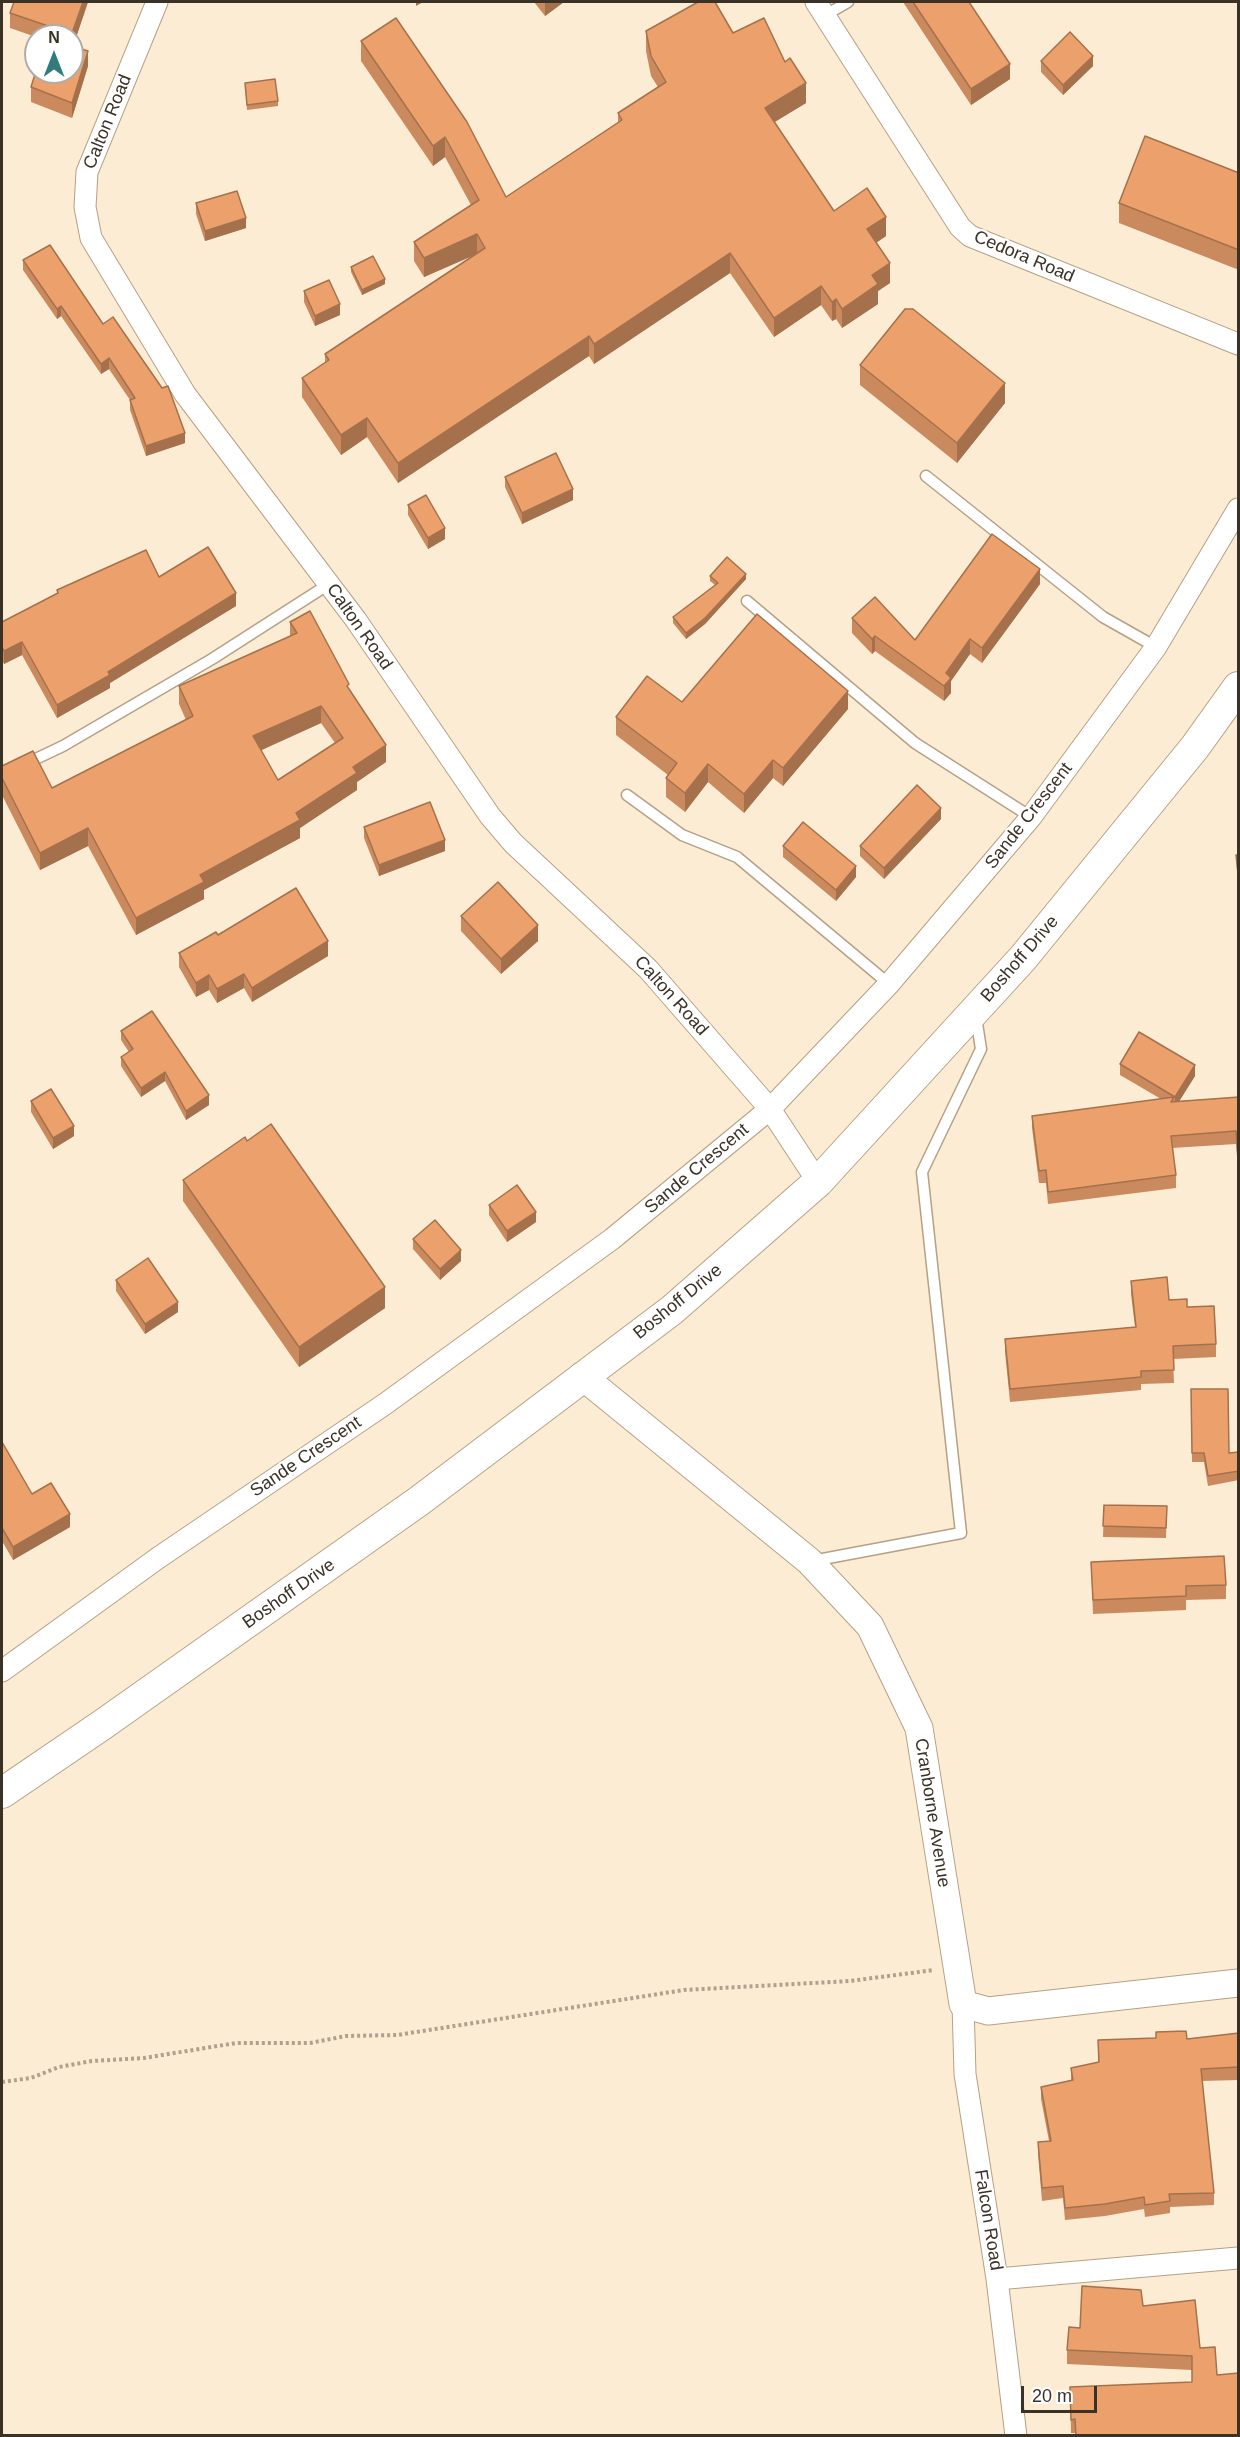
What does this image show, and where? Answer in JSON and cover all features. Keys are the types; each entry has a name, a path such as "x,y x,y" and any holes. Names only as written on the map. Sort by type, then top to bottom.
{"main road":[{"name":"Boshoff Drive","path":"2,1792 102,1725 419,1502 582,1376 672,1310 818,1182 1023,958 1130,829 1239,687"}],"street":[{"name":"Calton Road","path":"157,2 87,172 85,207 91,238 185,394 329,584 490,816 513,843 648,969 770,1109 818,1182"},
{"name":"Cedora Road","path":"820,9 960,227 970,236 1239,344"},
{"name":"Sande Crescent","path":"2,1671 158,1558 385,1404 612,1239 770,1109 889,984 1031,817 1156,647 1239,509"},
{"name":"Cranborne Avenue","path":"582,1376 696,1472 809,1561 870,1626 918,1728 963,2004"},
{"path":"963,2004 988,2011 1239,1983"},
{"name":"Falcon Road","path":"963,2004 965,2074 997,2279 1016,2436"},
{"path":"997,2279 1239,2258"}],"lane":[{"path":"820,9 848,2"},
{"path":"926,476 1103,617 1156,647"},
{"path":"2,775 63,746 212,659 329,584"},
{"path":"747,601 915,743 1031,817"},
{"path":"627,795 682,835 737,857 889,984"},
{"path":"809,1561 961,1533 922,1172 981,1049 975,1011"}],"path":[{"path":"2,2082 31,2078 60,2067 92,2061 144,2058 236,2043 310,2043 346,2036 397,2035 684,1990 850,1981 956,1967"}],"building":[{"path":"14,2 83,2 75,24 42,24 10,13"},
{"path":"698,2 715,2 733,33 764,18 785,62 790,58 806,83 765,108 834,211 867,188 886,217 867,229 890,263 872,275 878,284 842,309 836,299 832,302 821,286 774,318 730,253 594,344 589,336 398,463 367,418 341,435 302,378 329,360 325,354 485,248 477,234 424,258 414,242 479,200 445,137 433,146 361,41 396,18 467,122 506,197 622,120 618,113 666,82 651,56 646,31"},
{"path":"913,2 969,2 1010,64 971,89"},
{"path":"1070,32 1093,56 1063,85 1041,61"},
{"path":"84,50 88,51 84,64"},
{"path":"275,79 278,101 247,105 245,83"},
{"path":"32,84 78,84 72,103 31,87"},
{"path":"1145,136 1239,173 1239,250 1119,203"},
{"path":"237,191 246,218 205,231 196,203"},
{"path":"50,245 103,324 113,317 162,388 168,386 185,433 146,446 130,400 135,398 109,358 101,364 61,306 57,309 23,260"},
{"path":"373,256 385,279 362,290 351,267"},
{"path":"329,280 340,304 315,316 304,291"},
{"path":"905,309 913,309 1005,383 957,443 860,365"},
{"path":"556,453 573,489 522,513 505,477"},
{"path":"426,495 445,528 428,538 408,505"},
{"path":"992,534 1040,569 982,648 970,639 946,673 951,678 944,686 875,636 872,639 852,618 875,597 915,640"},
{"path":"208,547 236,593 108,672 110,675 57,705 22,642 4,651 2,647 2,622 58,593 57,590 146,550 159,577"},
{"path":"727,557 746,574 705,618 686,633 673,617 718,583 710,576"},
{"path":"310,611 349,684 347,686 386,745 353,767 357,773 296,813 300,820 200,875 204,882 136,918 88,828 40,853 2,778 2,766 33,751 52,788 193,716 179,686 297,633 290,622","holes":["321,706 343,738 278,780 253,736"]},
{"path":"757,614 848,691 783,768 773,760 744,794 708,764 685,793 666,778 677,763 616,717 647,676 682,702"},
{"path":"917,785 941,808 884,868 860,846"},
{"path":"430,802 445,840 379,865 364,827"},
{"path":"803,822 856,866 836,890 783,846"},
{"path":"1236,855 1239,855 1239,874 1238,874"},
{"path":"498,882 538,925 501,959 461,916"},
{"path":"296,888 328,941 252,988 244,974 217,989 209,975 196,983 179,953 216,932 218,935"},
{"path":"152,1011 209,1095 186,1111 165,1072 141,1088 121,1057 133,1049 121,1031"},
{"path":"1139,1032 1195,1065 1175,1097 1120,1064"},
{"path":"51,1089 74,1126 53,1138 31,1101"},
{"path":"1174,1097 1171,1102 1239,1097 1239,1169 1236,1131 1171,1136 1176,1175 1048,1192 1046,1170 1039,1171 1032,1116"},
{"path":"271,1124 385,1287 299,1347 183,1180 245,1137 247,1141"},
{"path":"517,1185 536,1212 507,1231 489,1205"},
{"path":"435,1220 461,1250 440,1269 413,1239"},
{"path":"148,1258 178,1302 145,1324 116,1280"},
{"path":"1167,1277 1169,1300 1187,1299 1187,1307 1214,1306 1216,1344 1173,1346 1174,1370 1141,1371 1141,1377 1010,1389 1005,1339 1136,1327 1131,1281"},
{"path":"1191,1389 1228,1389 1229,1453 1239,1452 1239,1471 1208,1476 1204,1453 1192,1453"},
{"path":"2,1442 32,1494 51,1483 70,1514 13,1547 2,1528"},
{"path":"1104,1505 1167,1506 1166,1528 1103,1526"},
{"path":"1224,1556 1226,1585 1186,1586 1186,1596 1093,1600 1091,1562"},
{"path":"1186,2031 1187,2039 1239,2033 1239,2067 1201,2069 1214,2193 1169,2194 1170,2201 1145,2205 1144,2197 1065,2208 1063,2186 1042,2188 1038,2142 1051,2141 1041,2087 1073,2080 1071,2068 1099,2062 1098,2040 1156,2038 1156,2032"},
{"path":"1082,2286 1141,2290 1143,2306 1195,2300 1200,2348 1215,2347 1217,2375 1239,2373 1239,2436 1076,2436 1075,2419 1071,2420 1070,2387 1192,2382 1192,2356 1067,2350 1069,2327 1080,2328"}]}
